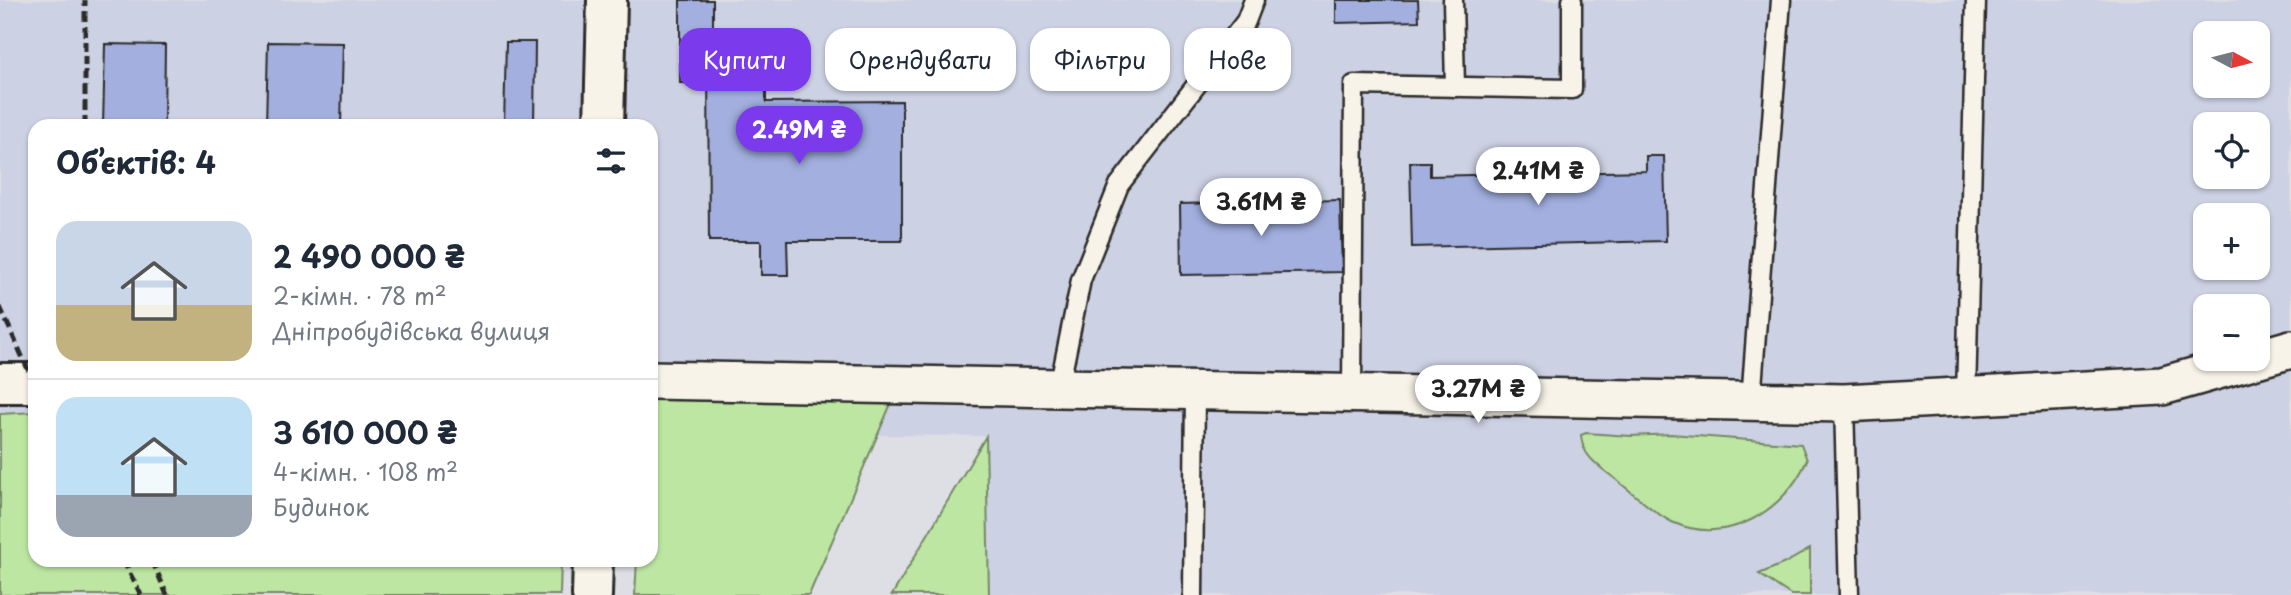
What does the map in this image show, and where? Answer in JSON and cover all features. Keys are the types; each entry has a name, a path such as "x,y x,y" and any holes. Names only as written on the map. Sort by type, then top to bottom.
{"street":[{"path":"604,119 607,0"},
{"path":"658,380 1844,402 2162,386 2291,349"},
{"path":"0,383 28,383"},
{"path":"592,595 593,567"}],"lane":[{"path":"1059,388 1081,280 1119,185 1246,21 1254,0"},
{"path":"1453,0 1455,87"},
{"path":"1352,394 1354,85 1572,89 1572,0"},
{"path":"1751,401 1781,0"},
{"path":"1966,397 1976,0"},
{"path":"1193,595 1195,391"},
{"path":"1844,402 1849,595"}],"shaded area":[{"path":"0,0 2291,0 2291,595 989,595 986,436 658,433 658,119 28,119 28,427 0,427"}],"green space":[{"path":"658,380 899,385 809,595 635,595 637,567 658,567"},
{"path":"28,412 28,567 561,567 560,595 0,595 0,414"},
{"path":"1671,434 1801,444 1807,460 1784,495 1752,520 1733,527 1693,529 1658,514 1595,463 1582,443 1581,435 1631,436"},
{"path":"986,436 989,595 892,595"},
{"path":"1810,549 1810,595 1791,595 1759,574 1785,563"}],"building":[{"path":"680,0 713,0 713,28 680,28"},
{"path":"1336,0 1418,0 1419,21 1336,23"},
{"path":"268,42 343,43 341,119 266,119"},
{"path":"506,42 535,42 534,119 504,119"},
{"path":"105,44 165,45 164,119 103,119"},
{"path":"708,91 766,91 766,102 902,101 902,241 787,241 788,275 761,275 761,241 709,241"},
{"path":"1646,156 1664,156 1666,241 1412,247 1410,162 1430,162 1430,176 1646,171"},
{"path":"1340,200 1342,272 1181,275 1180,204"}],"railway":[{"path":"85,0 85,119"},
{"path":"0,307 28,369"},
{"path":"127,567 141,595"},
{"path":"155,567 167,595"}]}
